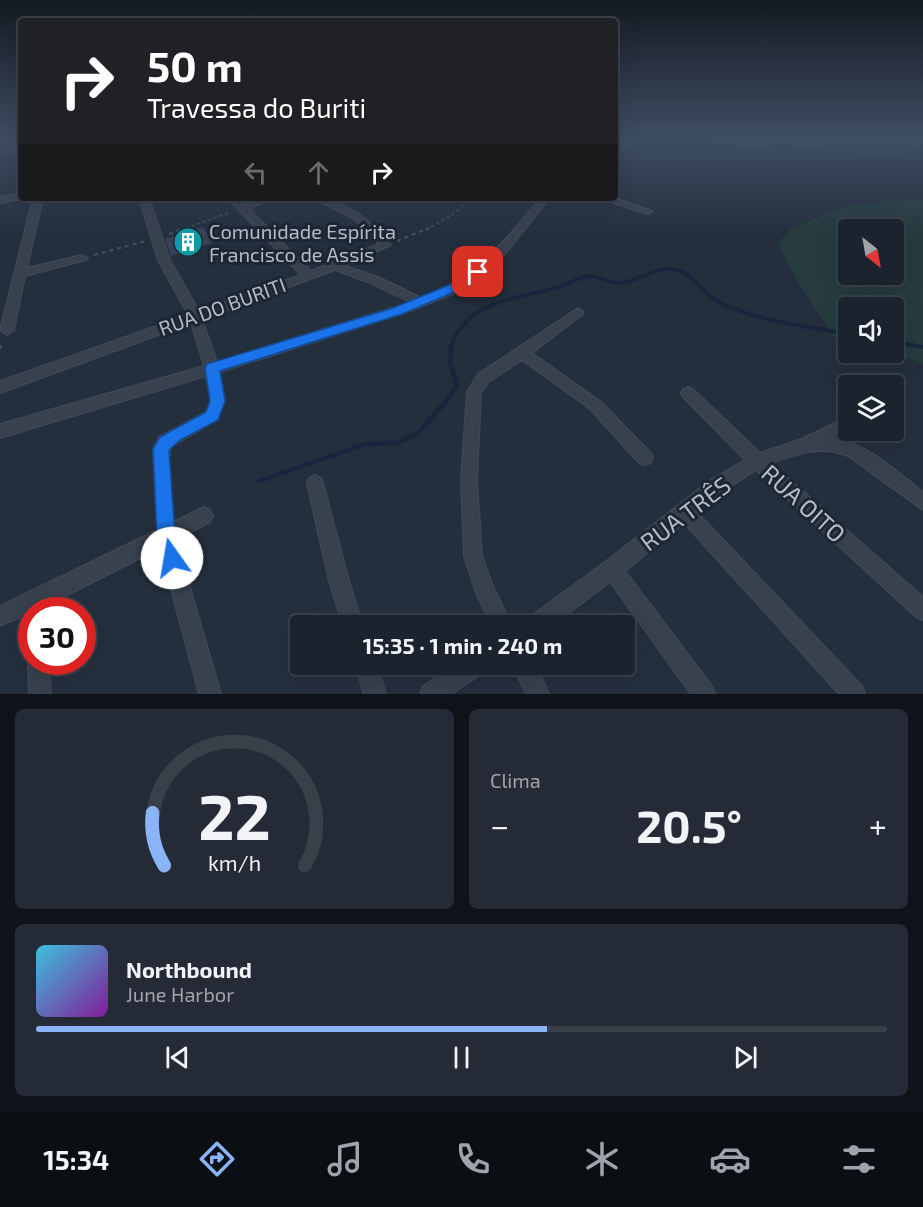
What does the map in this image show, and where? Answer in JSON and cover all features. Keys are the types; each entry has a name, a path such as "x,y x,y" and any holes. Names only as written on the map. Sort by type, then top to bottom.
{"street":[{"path":"0,200 18,197"},
{"path":"7,330 37,201"},
{"path":"145,201 169,271 195,316 212,368 218,401 212,416 174,435 165,442 161,449 166,536 210,694"},
{"path":"235,201 309,276"},
{"path":"242,208 260,201"},
{"path":"324,201 358,218 386,245"},
{"path":"0,431 319,336 420,302 464,282 478,272 513,238 543,201"},
{"path":"613,201 648,211"},
{"name":"RUA DO BURITI","path":"0,387 309,276 386,245"},
{"path":"20,274 82,258"},
{"path":"335,266 382,283 420,302"},
{"path":"497,615 473,556 469,480 474,392 483,378 522,354 578,312"},
{"path":"522,354 595,405 645,458"},
{"name":"RUA OITO","path":"688,393 757,460 923,610"},
{"name":"RUA TRÊS","path":"549,615 612,569 718,485 757,460 807,444 838,428"},
{"path":"807,444 840,446 854,451 867,458 923,502"},
{"path":"315,483 350,615"},
{"path":"685,512 854,694"},
{"path":"52,597 204,516"},
{"path":"612,569 704,694"},
{"path":"0,616 18,611"},
{"path":"39,675 40,694"},
{"path":"369,675 375,694"},
{"path":"431,694 460,675"},
{"path":"528,675 538,694"}],"path":[{"path":"386,245 441,223 460,211 468,201"},
{"path":"82,258 157,238 242,208"}],"green space":[{"path":"923,199 923,364 904,356 904,297 838,297 837,342 797,280 778,243 791,229 847,205"}],"building":[{"name":"Comunidade Espírita Francisco de Assis","path":"203,227 212,243 171,256 165,239"}],"waterway":[{"path":"451,348 458,332 467,320 493,304 555,288 585,277 594,276 620,283 666,269 687,274 714,299 735,309 783,323 838,332"},
{"path":"904,344 923,347"},
{"path":"259,481 366,444 397,443 417,434 449,398 457,385 450,362 451,347"}],"place":[{"name":"Comunidade Espírita Francisco de Assis","path":"188,242"}],"route":[{"path":"172,558 166,536 161,449 165,442 174,435 212,416 218,401 212,368 398,311 453,288 478,272"}]}
